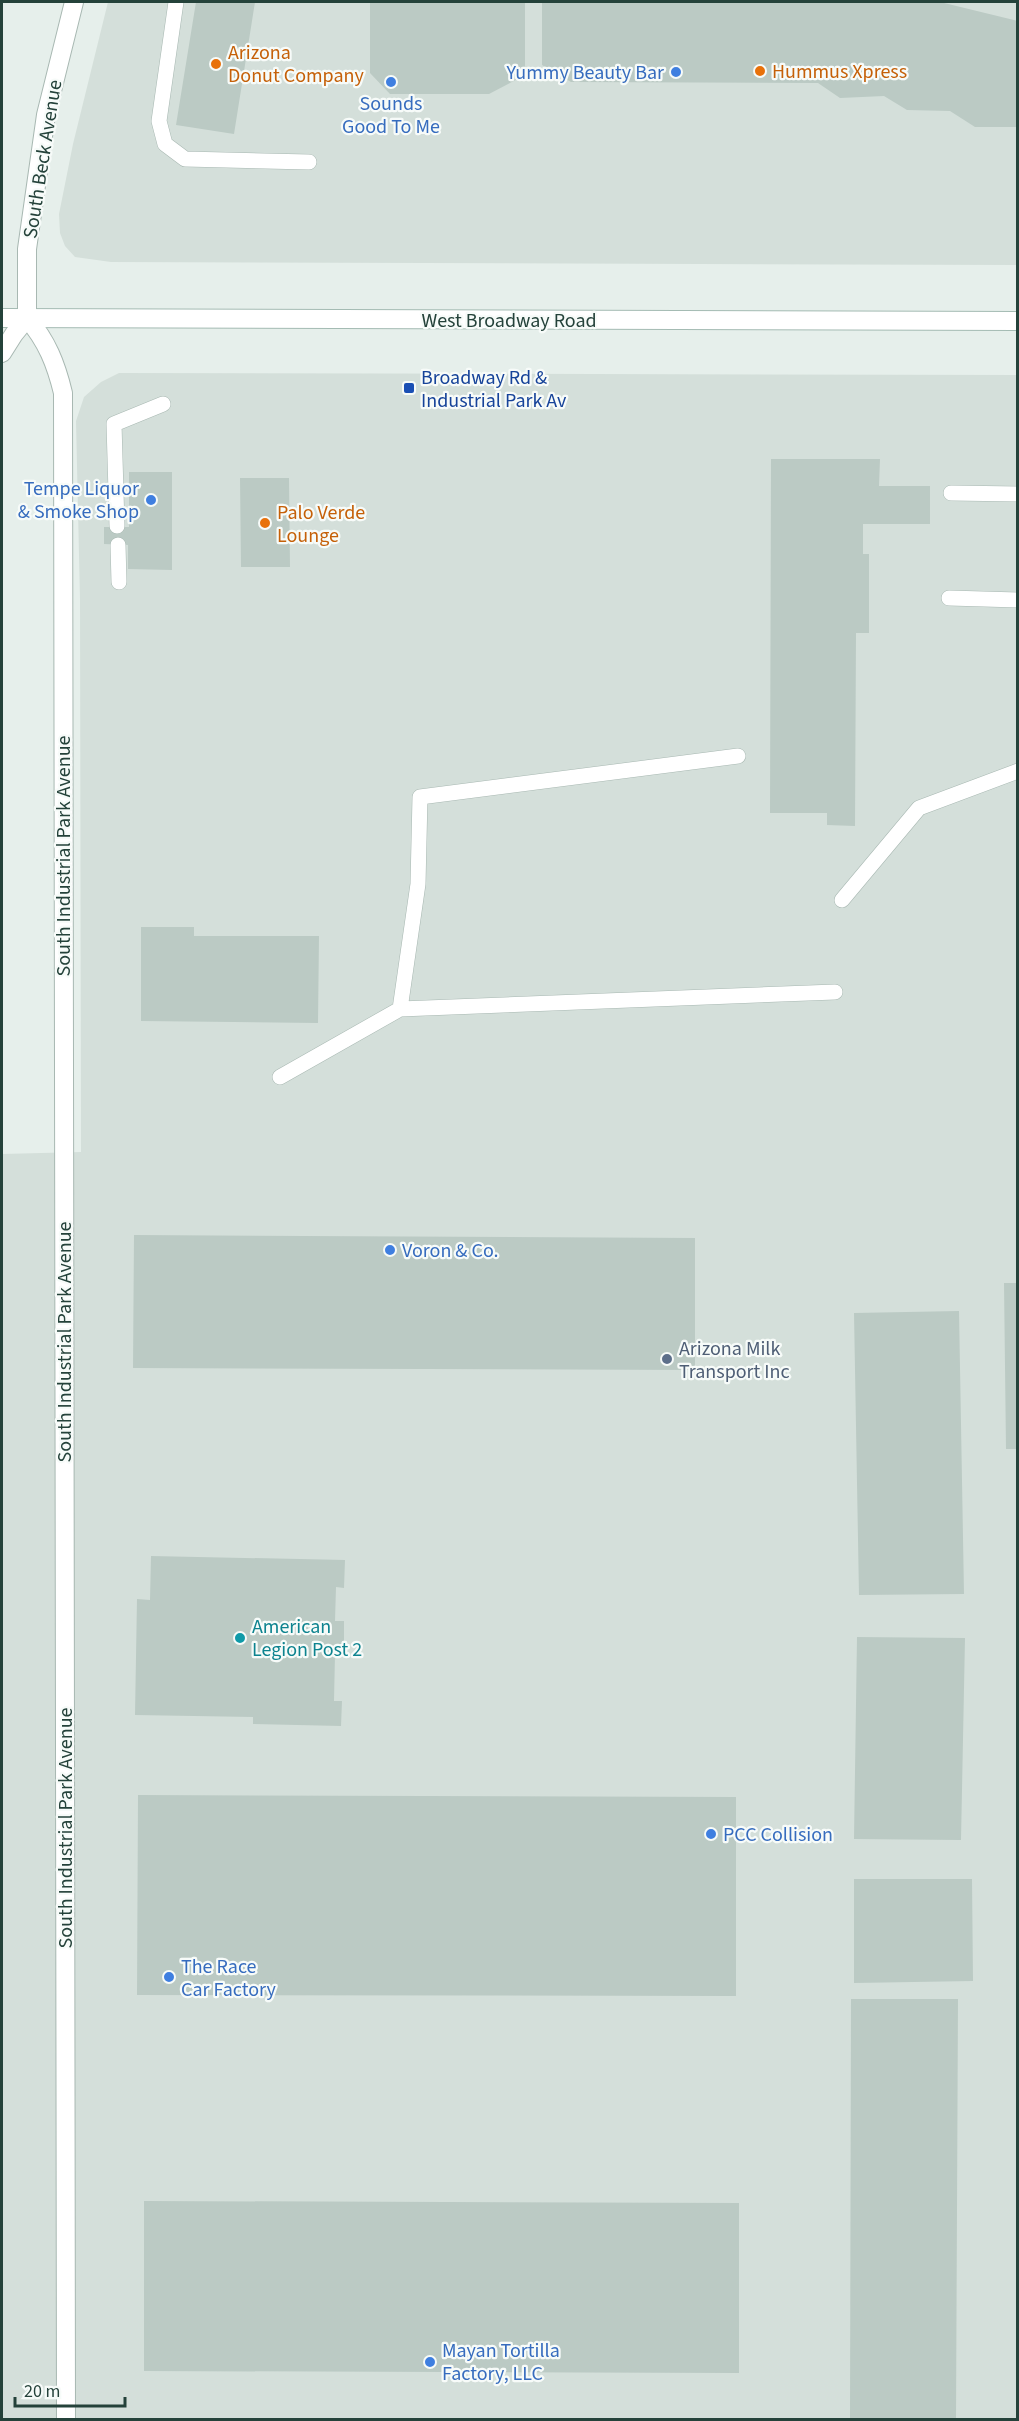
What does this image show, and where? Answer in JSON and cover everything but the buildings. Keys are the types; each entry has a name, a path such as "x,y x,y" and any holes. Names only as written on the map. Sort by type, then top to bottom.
{"street":[{"name":"South Beck Avenue","path":"27,318 27,249 46,115 74,2"},
{"name":"West Broadway Road","path":"2,318 1017,321"},
{"path":"2,353 27,318"},
{"name":"South Industrial Park Avenue","path":"27,318 42,336 51,353 63,393 66,2420"}],"lane":[{"path":"176,2 159,121 165,144 185,159 309,162"},
{"path":"117,526 114,424 164,404"},
{"path":"951,493 1017,494"},
{"path":"118,544 119,582"},
{"path":"949,598 1017,600"},
{"path":"400,1009 418,884 420,797 738,756"},
{"path":"842,900 919,808 1017,771"},
{"path":"280,1077 400,1009 835,992"}],"shaded area":[{"path":"108,2 1017,2 1017,265 111,262 75,257 65,246 60,233 59,214 73,144"},
{"path":"119,373 1017,375 1017,2419 2,2419 2,1154 81,1152 80,599 76,421 84,397 101,382"}],"place":[{"name":"Arizona Donut Company","path":"216,64"},
{"name":"Hummus Xpress","path":"760,71"},
{"name":"Yummy Beauty Bar","path":"676,72"},
{"name":"Sounds Good To Me","path":"391,82"},
{"name":"Broadway Rd & Industrial Park Av","path":"409,388"},
{"name":"Tempe Liquor & Smoke Shop","path":"151,500"},
{"name":"Palo Verde Lounge","path":"265,523"},
{"name":"Voron & Co.","path":"390,1250"},
{"name":"Arizona Milk Transport Inc","path":"667,1359"},
{"name":"American Legion Post 2","path":"240,1638"},
{"name":"PCC Collision","path":"711,1834"},
{"name":"The Race Car Factory","path":"169,1977"},
{"name":"Mayan Tortilla Factory, LLC","path":"430,2362"}]}
